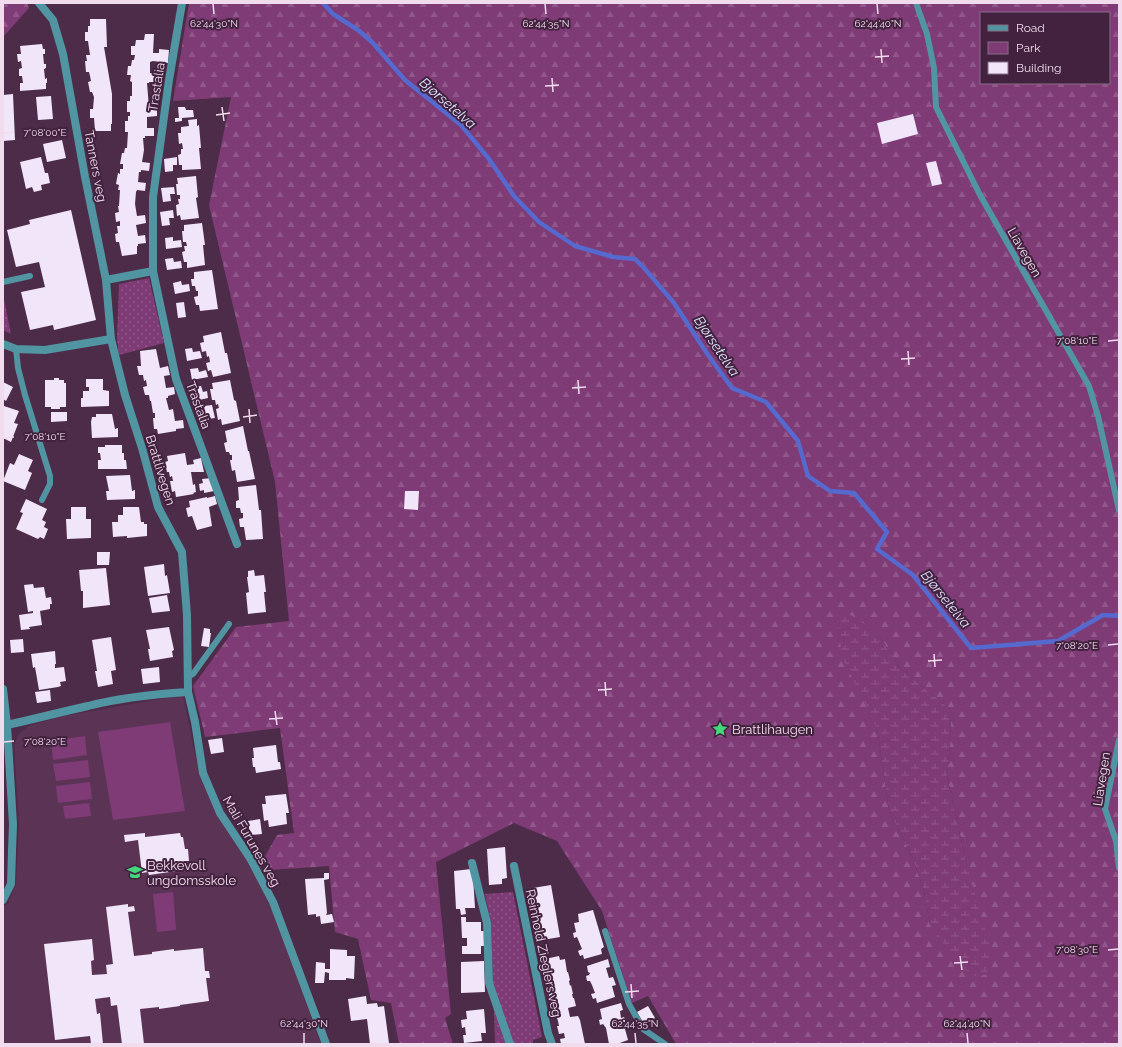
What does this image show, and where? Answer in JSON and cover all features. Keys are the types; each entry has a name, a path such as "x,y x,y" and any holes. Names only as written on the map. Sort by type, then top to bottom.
{"street":[{"name":"Tanners veg","path":"39,3 53,20 63,54 85,177 106,280 111,339"},
{"name":"Trastalia","path":"182,3 169,80 153,197 153,271 176,379 237,544"},
{"path":"106,280 153,271"},
{"path":"3,344 16,349 45,350 111,339"},
{"name":"Brattlivegen","path":"111,339 158,507 182,552 186,615 188,692"},
{"path":"3,689 7,725 13,824 11,884 3,900"},
{"path":"7,725 51,716 89,705 161,694 188,692"},
{"name":"Mali Furunes veg","path":"188,692 195,722 203,773 220,813 250,858 273,902 326,1044"},
{"path":"472,863 487,923 489,983 510,1044"},
{"name":"Reinhold Zieglers veg","path":"514,866 548,1033 552,1044"}],"lane":[{"name":"Liavegen","path":"916,3 927,34 934,68 936,107 980,195 1089,386 1098,416 1119,510"},
{"path":"3,282 30,276"},
{"path":"16,349 18,368 25,395 50,476 50,484 42,500"},
{"path":"188,677 193,674 229,624"},
{"name":"Liavegen","path":"1119,740 1105,809 1116,841 1119,868"},
{"path":"605,931 629,1004 643,1029 665,1044"}],"shaded area":[{"name":"Bekkevoll ungdomsskole","path":"183,695 199,774 216,814 248,860 270,905 321,1044 3,1044 3,906 8,904 16,884 19,825 14,745 19,734 29,726 63,716"}],"green space":[{"path":"3,3 27,3 29,8 3,37"},
{"path":"189,3 1119,3 1119,1044 676,1044 648,996 632,1003 602,911 557,841 514,823 436,862 451,1014 445,1018 453,1044 399,1044 391,1003 371,1000 358,939 335,932 329,866 270,870 264,858 277,835 294,833 280,728 205,737 193,686 236,627 289,621 275,482 209,205 231,97 173,101","holes":["877,632 900,668 950,709 951,735 947,776 966,862 930,925 924,891 911,854 889,811 877,728"]},
{"path":"149,278 164,343 119,355 117,339 119,284"},
{"path":"3,294 11,334 3,330"},
{"path":"848,613 877,632 900,668 950,709 951,735 947,776 966,862 992,954 987,974 977,977 961,968 930,925 924,891 911,854 889,811 877,728 843,659 837,623 840,617"},
{"path":"170,722 185,811 113,820 98,732"},
{"path":"85,736 87,755 53,760 51,741"},
{"path":"88,760 90,777 56,781 53,764"},
{"path":"90,782 92,799 58,803 56,786"},
{"path":"89,803 91,816 65,819 63,806"},
{"path":"173,892 176,930 157,932 153,894"},
{"path":"513,892 542,1037 533,1040 533,1044 496,1044 495,1042 491,923 485,894"}],"building":[{"path":"90,19 106,19 107,47 104,47 112,94 111,131 95,131 94,118 90,118 90,109 93,109 94,97 92,92 90,92 88,82 91,81 89,72 86,72 86,55 90,55 88,41 85,41 85,32 88,32"},
{"path":"145,34 154,34 153,53 159,53 159,49 169,50 168,63 150,62 150,73 157,74 157,82 147,83 149,108 157,108 157,116 147,117 147,128 154,128 154,136 145,136 145,138 143,138 144,150 142,162 150,163 149,171 141,170 141,172 139,172 138,182 146,183 145,191 137,190 135,204 137,216 145,215 146,223 136,225 138,236 145,235 146,243 138,244 137,254 122,256 119,242 116,242 115,234 118,233 117,226 120,226 120,221 116,222 115,213 119,212 118,206 120,190 118,190 119,185 116,184 118,173 120,174 120,169 123,169 123,164 120,164 122,153 124,153 125,148 127,148 128,132 125,132 125,121 128,121 130,112 127,112 127,101 130,101 130,96 132,96 132,82 130,81 131,75 127,75 128,66 131,66 135,55 131,55 131,46 135,46 136,40 144,40"},
{"path":"42,44 43,49 45,49 45,54 43,54 44,64 46,64 46,68 44,69 45,79 47,78 46,89 20,91 20,83 23,83 22,76 19,76 19,69 22,68 21,61 18,62 17,54 21,54 20,46"},
{"path":"13,94 15,140 3,141 3,95"},
{"path":"51,96 53,119 38,120 36,97"},
{"path":"178,107 185,107 186,110 193,110 194,117 182,118 182,121 175,122 175,118 179,118"},
{"path":"913,114 918,134 882,144 877,123"},
{"path":"197,119 201,148 199,148 201,169 182,170 182,165 179,165 178,155 181,154 181,149 183,149 182,143 179,144 178,133 181,133 181,127 189,126 188,120"},
{"path":"62,140 66,158 47,162 43,144"},
{"path":"41,157 45,173 48,173 50,183 41,185 42,190 34,192 32,187 26,189 20,162"},
{"path":"177,157 177,165 173,165 173,171 165,172 164,159"},
{"path":"936,161 942,184 932,186 926,163"},
{"path":"196,176 198,197 196,198 199,218 181,220 180,215 177,216 176,205 179,204 178,199 180,199 180,195 177,195 177,178"},
{"path":"174,187 175,194 170,194 171,201 163,202 161,188"},
{"path":"71,210 96,320 54,330 53,325 30,330 21,292 45,287 39,262 16,267 7,230 30,224 29,220"},
{"path":"173,210 174,218 169,218 170,225 162,226 160,212"},
{"path":"202,223 205,245 203,245 205,265 187,268 187,262 184,262 182,252 185,251 184,246 187,246 186,242 183,242 182,231 184,231 184,225"},
{"path":"173,237 173,241 181,240 182,247 166,249 165,238"},
{"path":"173,258 174,262 181,261 182,268 167,270 165,259"},
{"path":"212,270 218,309 200,311 199,305 196,305 194,297 198,296 198,291 196,291 195,286 192,286 191,279 194,279 194,272"},
{"path":"181,281 182,285 189,284 190,291 175,294 173,283"},
{"path":"184,302 186,317 178,318 176,303"},
{"path":"221,332 231,373 213,377 211,370 208,371 206,363 210,362 209,356 207,357 206,351 202,352 200,343 204,342 203,336"},
{"path":"192,348 193,352 200,351 202,358 187,361 185,349"},
{"path":"156,349 160,368 168,366 170,375 164,376 166,388 174,387 175,394 166,398 169,410 173,409 175,421 183,420 184,428 158,434 157,429 154,429 153,418 155,418 155,413 153,413 149,395 145,395 143,387 147,386 146,380 144,381 143,375 139,375 137,366 141,366 140,351"},
{"path":"198,368 199,372 206,370 208,377 192,380 190,369"},
{"path":"54,378 64,380 64,383 66,383 66,407 60,407 60,409 45,407 45,380 54,380"},
{"path":"86,379 103,379 103,390 109,391 109,406 81,407 83,391 89,391 89,387 86,387"},
{"path":"230,380 240,421 222,425 221,419 218,420 216,409 219,408 218,404 216,405 215,400 212,400 210,389 213,389 212,383"},
{"path":"3,382 13,387 6,401 3,399"},
{"path":"201,386 203,392 207,391 208,398 195,401 193,387"},
{"path":"212,405 215,418 202,420 201,413 205,412 204,406"},
{"path":"4,406 19,411 14,423 18,424 11,442 3,438"},
{"path":"51,412 67,412 67,421 51,422"},
{"path":"96,414 112,414 115,429 118,428 118,437 92,438 91,422 92,417 96,417"},
{"path":"243,426 255,479 237,482 235,470 232,471 230,460 232,460 232,455 230,455 229,452 226,452 224,443 227,442 225,431"},
{"path":"105,445 122,445 122,453 124,453 124,460 126,460 127,469 98,469 98,460 101,460 100,453 98,453 98,447 105,447"},
{"path":"185,453 187,465 194,464 193,460 201,458 204,472 191,472 193,485 195,484 196,492 193,493 194,494 176,497 175,491 172,492 170,481 173,481 172,476 170,477 169,472 167,472 165,462 168,461 167,456"},
{"path":"19,454 33,460 28,471 32,473 25,490 3,481 10,463 14,465"},
{"path":"130,475 132,491 135,490 135,499 107,500 106,491 109,491 106,476"},
{"path":"212,478 214,491 204,493 204,490 200,491 199,484 203,483 202,479"},
{"path":"256,485 259,510 261,510 263,539 246,540 244,527 240,527 239,519 243,518 243,513 241,513 240,508 236,508 236,501 239,500 238,487"},
{"path":"405,491 419,491 418,510 404,509"},
{"path":"215,496 217,504 209,507 212,526 197,530 192,516 188,517 186,508 190,507 189,501"},
{"path":"26,499 47,509 42,520 46,522 44,527 48,529 44,539 40,537 38,539 16,529 23,513 20,512"},
{"path":"71,507 86,507 86,519 91,519 91,538 67,539 66,519 71,519"},
{"path":"123,507 139,507 141,522 147,524 147,536 127,538 127,536 113,537 112,522 118,522 118,515 123,515"},
{"path":"97,552 110,552 109,565 97,565"},
{"path":"164,564 165,576 167,575 170,593 148,596 144,567"},
{"path":"106,568 110,605 83,608 83,591 81,591 79,570"},
{"path":"254,570 255,576 264,575 266,612 248,614 246,593 249,592 247,577 248,571"},
{"path":"33,584 34,588 44,587 46,598 51,597 52,604 50,604 50,609 40,611 42,625 21,630 19,615 33,613 33,611 28,612 24,585"},
{"path":"167,595 170,611 152,613 149,598"},
{"path":"169,627 174,650 172,651 173,657 150,661 148,649 150,649 146,630"},
{"path":"204,628 210,629 211,633 209,647 201,646"},
{"path":"111,637 116,670 111,671 113,684 98,687 92,640"},
{"path":"23,639 24,652 11,653 10,640"},
{"path":"55,651 55,668 64,667 66,681 60,682 61,686 58,687 39,690 31,654"},
{"path":"159,667 160,682 143,684 141,669"},
{"path":"50,690 51,701 37,703 35,692"},
{"path":"222,738 224,752 211,754 208,740"},
{"path":"276,745 278,762 280,762 281,769 256,773 255,767 253,767 253,748"},
{"path":"286,794 289,813 286,813 287,824 269,827 268,820 264,821 262,804 266,804 265,796"},
{"path":"260,819 262,834 250,835 248,821"},
{"path":"145,833 145,837 180,833 181,837 183,837 185,849 188,849 189,861 186,861 187,865 184,865 184,870 149,875 148,872 142,873 138,840 125,842 124,835"},
{"path":"505,847 507,878 502,879 502,884 489,885 487,849"},
{"path":"471,869 473,876 475,908 465,908 466,914 461,915 460,909 456,909 454,871"},
{"path":"324,873 329,873 329,879 324,880 326,915 332,914 334,922 321,924 320,916 316,917 316,914 308,915 305,879 324,878"},
{"path":"551,885 560,937 537,941 536,933 539,932 538,927 535,928 534,920 538,919 538,914 533,915 531,906 536,905 536,901 530,902 529,893 534,893 533,888"},
{"path":"128,904 128,907 134,906 135,911 128,912 134,956 174,949 174,951 203,948 205,971 209,971 210,978 206,978 209,1001 159,1009 159,1007 140,1009 144,1044 122,1044 117,1005 111,1006 110,997 95,999 97,1014 100,1013 103,1044 91,1044 90,1036 55,1040 44,944 92,939 94,960 91,961 92,975 107,974 106,965 113,964 106,907"},
{"path":"593,910 604,947 601,949 602,954 584,959 583,955 580,956 578,951 582,949 577,937 574,938 573,933 576,932 574,923 579,922 578,914"},
{"path":"461,917 466,917 466,922 481,922 481,931 484,931 484,946 481,946 481,954 462,954 462,946 467,946 467,938 462,938"},
{"path":"330,949 347,950 347,956 355,956 354,979 346,978 346,980 329,980 329,973 325,972 324,983 315,983 316,962 325,963 325,969 330,969"},
{"path":"559,956 560,960 565,959 570,986 571,985 576,1006 568,1008 570,1017 578,1016 585,1044 561,1044 560,1039 565,1038 564,1033 559,1034 557,1026 559,1026 558,1021 551,1004 556,1003 555,998 550,999 548,991 553,990 552,985 547,986 545,978 550,977 549,972 543,973 542,965 547,964 545,959"},
{"path":"608,959 610,967 606,968 609,978 613,977 616,985 612,986 615,997 597,1003 596,998 593,999 591,994 595,993 592,985 590,981 587,981 586,976 590,973 588,972 587,966"},
{"path":"484,961 485,992 461,993 461,962"},
{"path":"366,996 367,1004 377,1003 378,1007 384,1006 389,1043 370,1044 367,1019 351,1021 348,999"},
{"path":"621,1003 623,1010 620,1011 621,1018 624,1017 628,1028 625,1029 628,1040 617,1044 609,1044 606,1028 603,1024 600,1025 599,1020 602,1019 600,1009"},
{"path":"648,1006 655,1018 644,1024 637,1012"},
{"path":"484,1009 486,1033 481,1033 482,1041 464,1043 463,1035 466,1035 465,1027 462,1028 461,1020 467,1019 466,1011"}],"waterway":[{"name":"Bjørsetelva","path":"323,3 333,14 358,30 372,42 405,80 461,125 489,159 514,196 539,222 575,246 613,257 635,259 674,303 708,355 732,388 766,402 798,441 808,476 830,491 854,493 887,532 877,549 913,575 971,648 1058,641 1103,615 1119,616"}],"place":[{"name":"Brattlihaugen","path":"720,729"},
{"name":"Bekkevoll ungdomsskole","path":"135,872"}]}
